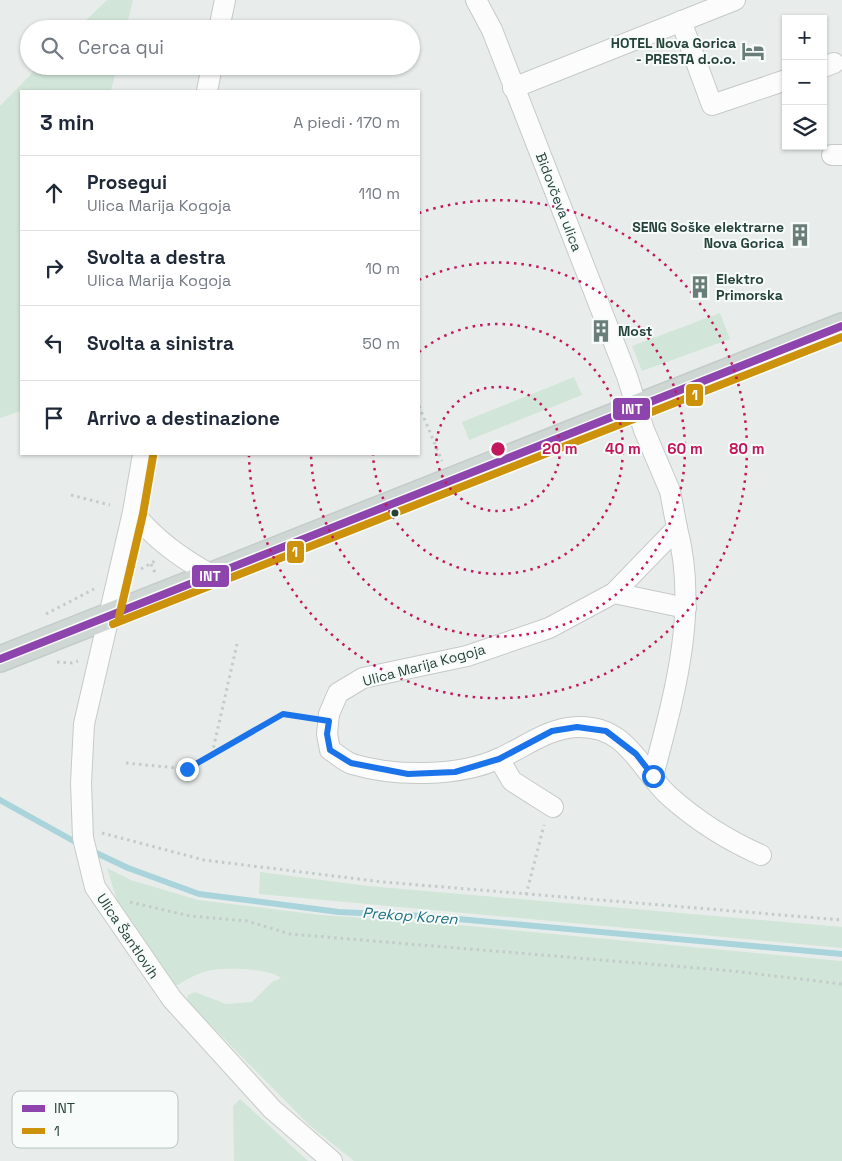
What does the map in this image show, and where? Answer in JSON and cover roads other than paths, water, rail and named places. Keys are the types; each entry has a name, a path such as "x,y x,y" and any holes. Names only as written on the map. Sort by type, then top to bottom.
{"main road":[{"path":"0,659 842,326"}],"street":[{"path":"221,20 225,0"},
{"name":"Bidovčeva ulica","path":"476,0 492,30 513,88 627,376 636,406"},
{"path":"513,88 681,21 714,4 735,0"},
{"path":"681,21 712,105 782,81"},
{"path":"207,90 210,75"},
{"path":"636,406 670,491 683,550 686,608 676,687 653,776"},
{"name":"Ulica Šantlovih","path":"143,455 134,512 84,724 81,783 90,834 94,887 172,1000 272,1109 332,1161"},
{"path":"134,512 143,525 167,547 187,561 212,574"},
{"name":"Ulica Marija Kogoja","path":"678,528 614,593 549,628 467,656 363,678 338,693 327,734 330,750 351,763 408,774 455,772 499,759 552,731 577,727 606,731 636,754 668,794 689,813 727,840 761,855"},
{"path":"614,593 686,608"},
{"path":"499,759 512,781 551,806"}],"waterway":[{"name":"Prekop Koren","path":"0,800 79,844"},
{"name":"Prekop Koren","path":"90,850 128,868 199,894 339,912 425,916 842,954"}],"place":[{"name":"HOTEL Nova Gorica - PRESTA d.o.o.","path":"753,51"},
{"name":"SENG Soške elektrarne Nova Gorica","path":"800,235"},
{"name":"Elektro Primorska","path":"700,287"},
{"name":"Most","path":"601,331"}]}
